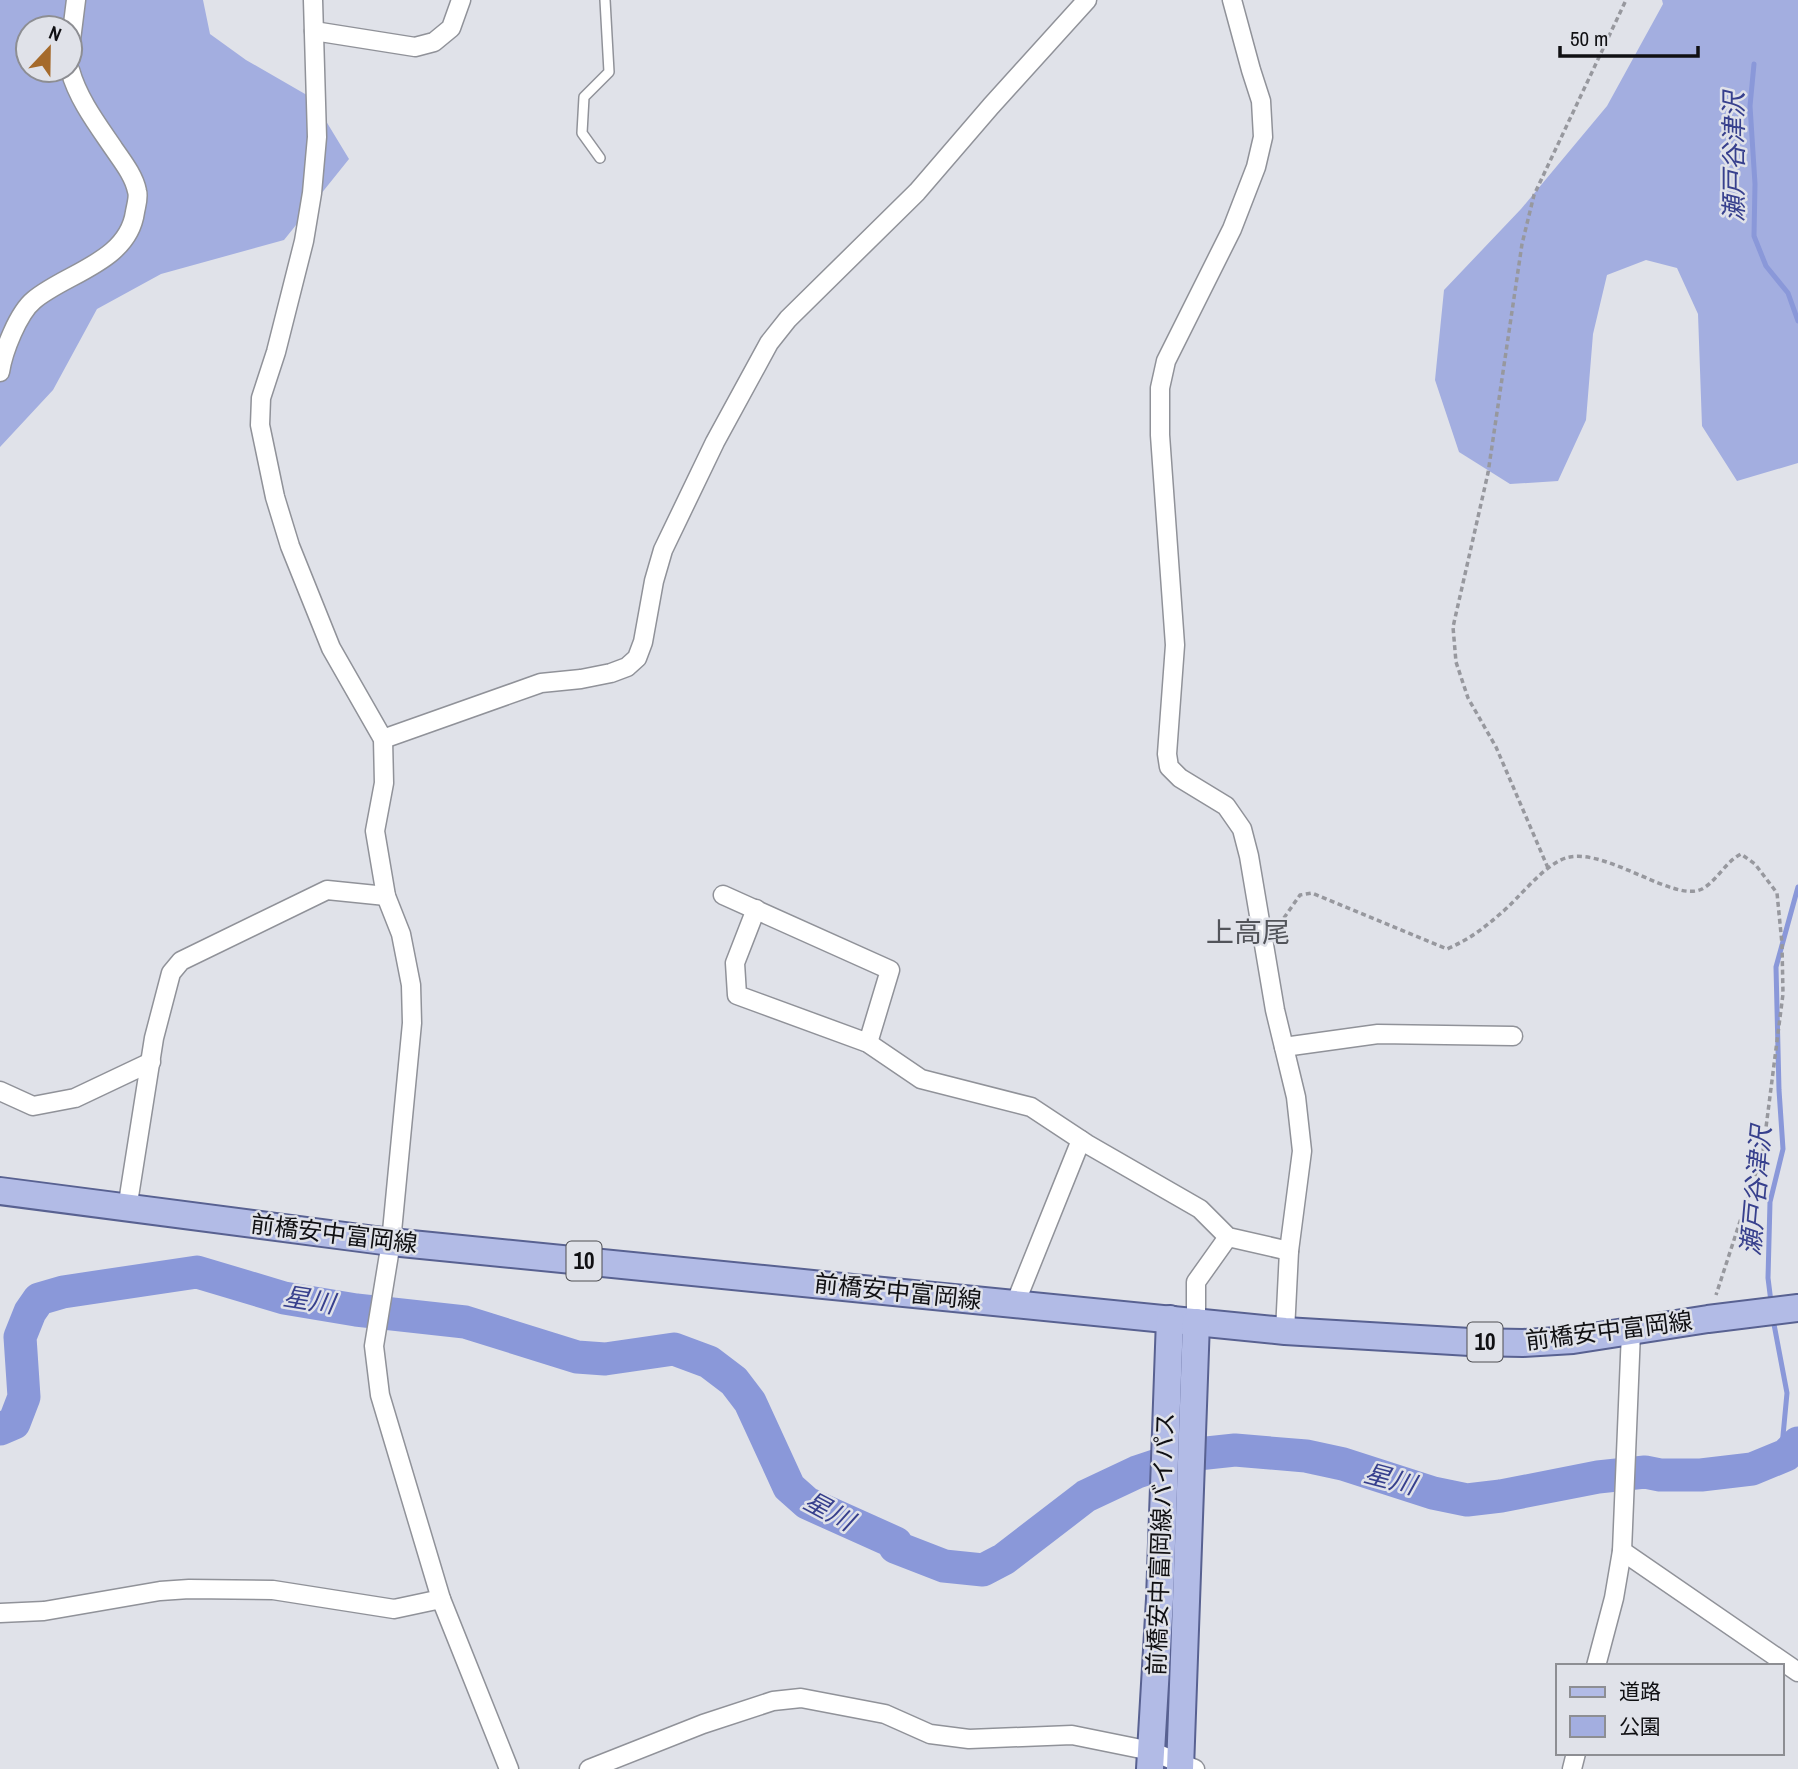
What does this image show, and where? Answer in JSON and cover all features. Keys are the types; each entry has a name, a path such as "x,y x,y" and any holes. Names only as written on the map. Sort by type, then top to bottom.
{"main road":[{"name":"前橋安中富岡線","path":"0,1191 391,1242 1285,1331 1459,1342 1523,1343 1573,1340 1798,1308"},
{"name":"前橋安中富岡線バイパス","path":"1150,1760 1160,1599 1170,1319"},
{"name":"前橋安中富岡線バイパス","path":"1185,1767 1196,1322"}],"street":[{"path":"313,0 317,137 312,193 298,266 261,398 260,425 275,497 290,546 331,648 383,738 384,783 375,831 386,896 401,934 411,985 412,1023 391,1242 374,1346 380,1395 441,1599 509,1769"},
{"path":"314,31 415,47 434,42 451,29 461,0"},
{"path":"383,738 541,683 611,673 627,667 637,658 663,550 715,442 769,343 788,319 917,192 1087,0"},
{"path":"1232,0 1261,101 1264,136 1256,167 1232,229 1166,361 1160,388 1160,435 1175,645 1167,754 1169,767 1180,778 1226,806 1242,829 1250,856 1265,948 1296,1097 1302,1151 1289,1251 1285,1331"},
{"path":"0,372 13,330 33,301 106,257 126,238 134,219 138,193 128,170 74,84"},
{"path":"127,1209 151,1062 171,974 181,961 327,891 386,896"},
{"path":"723,895 890,970 868,1043"},
{"path":"755,909 735,963 737,995 868,1043 921,1079 1031,1107 1081,1140 1200,1209 1228,1237 1289,1251"},
{"path":"1284,1047 1378,1034 1513,1036"},
{"path":"0,1090 33,1106 75,1098 151,1062"},
{"path":"1016,1304 1081,1140"},
{"path":"1196,1322 1196,1282 1228,1237"},
{"path":"1596,1664 1614,1598 1622,1551 1631,1332"},
{"path":"1622,1551 1798,1672"},
{"path":"0,1613 44,1611 160,1591 189,1589 273,1590 394,1609 441,1599"},
{"path":"589,1769 703,1724 773,1701 801,1698 885,1714 929,1734 969,1739 1072,1735 1150,1760 1185,1767"}],"lane":[{"path":"600,158 582,133 584,97 609,72 606,0"}],"path":[{"path":"1548,869 1496,747 1468,698 1456,662 1453,627 1488,473 1522,244 1534,195 1626,0"},
{"path":"1265,948 1300,895 1312,893 1447,949 1471,938 1548,869 1569,857 1604,860 1682,892 1701,890 1729,860 1741,854 1755,864 1777,893 1783,994 1763,1150 1708,1319"}],"green space":[{"path":"0,0 203,0 210,34 246,60 312,98 349,159 284,240 161,274 97,309 53,390 0,447"},
{"path":"1662,0 1798,0 1798,463 1737,481 1702,426 1698,314 1677,268 1646,260 1607,275 1593,334 1586,420 1558,481 1510,484 1459,452 1435,380 1444,290 1521,209 1607,106 1663,4"}],"waterway":[{"name":"瀬戸谷津沢","path":"1754,64 1750,106 1755,184 1754,236 1766,266 1788,293 1798,321"},
{"name":"瀬戸谷津沢","path":"1771,1302 1768,1278 1770,1202 1783,1149 1776,967 1798,887"},
{"name":"星川","path":"0,1429 14,1423 24,1397 20,1337 30,1312 39,1299 63,1292 197,1272 284,1298 356,1310 465,1322 577,1357 605,1359 674,1349 709,1362 734,1381 750,1402 789,1487 807,1503 896,1543 895,1547 944,1566 983,1570 1004,1559 1086,1496 1137,1472 1188,1455 1235,1450 1306,1456 1343,1464 1433,1493 1467,1500 1598,1477 1645,1472 1660,1475 1701,1475 1752,1469 1786,1455 1798,1443"},
{"name":"瀬戸谷津沢","path":"1773,1319 1787,1393 1781,1457"}],"district":[{"name":"上高尾","path":"1248,932"}]}
